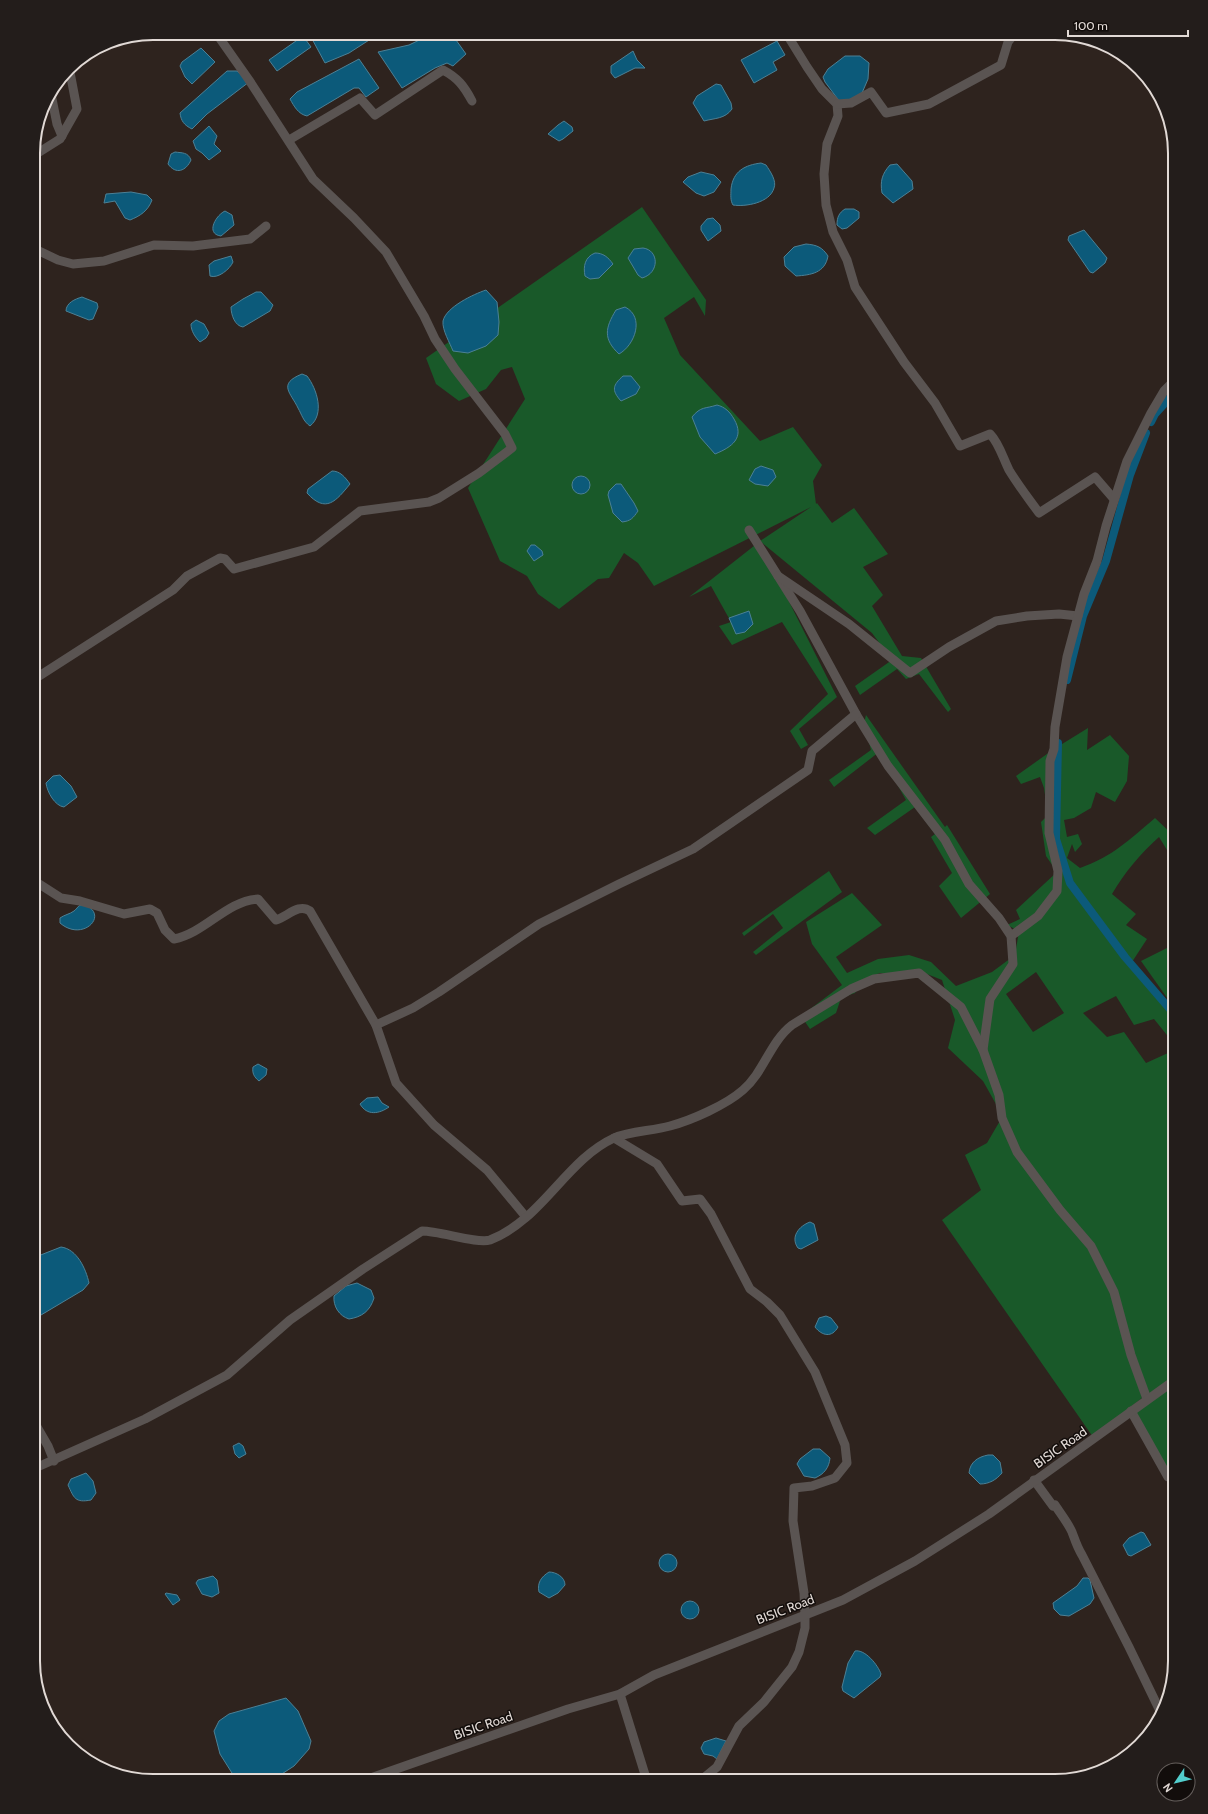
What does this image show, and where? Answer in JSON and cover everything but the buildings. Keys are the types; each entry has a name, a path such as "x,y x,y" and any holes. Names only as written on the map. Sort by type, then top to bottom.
{"street":[{"path":"40,676 173,590 187,576 220,558 225,559 234,569 314,547 360,511 429,502 440,498 479,473 512,448 505,434 455,370 435,339 424,316 386,252 354,218 313,179 289,140 221,40"},
{"path":"790,40 822,89 837,104 838,116 827,144 824,174 826,205 833,232 847,260 854,287 904,362 935,403 960,446 990,434 995,439 1004,461 1019,487 1039,513 1095,477 1114,499"},
{"path":"837,104 851,103 870,92 886,113 929,104 1001,65 1010,40"},
{"path":"289,140 360,98 375,116 443,70 455,76 466,89 472,101"},
{"path":"40,152 60,139 77,109 71,76"},
{"path":"53,102 57,124 62,136"},
{"path":"40,251 58,260 73,264 104,261 154,245 193,246 250,239 266,226"},
{"path":"1011,936 1038,916 1057,891 1058,871 1049,833 1050,761 1054,749 1055,727 1067,657 1084,594 1097,561 1114,499 1127,461 1138,437 1164,391 1168,387"},
{"path":"749,530 800,611 856,714 888,766 945,840 969,884 999,918 1011,936 1013,964 990,999 984,1050"},
{"path":"778,576 849,624 910,673 949,647 996,621 1027,616 1059,614 1078,616"},
{"path":"376,1025 413,1008 439,992 539,924 693,849 808,770 812,752 856,714"},
{"path":"40,884 61,898 80,901 124,914 150,909 157,913 165,930 174,939 183,937 208,924 217,916 246,900 258,899 276,920 287,916 298,908 306,908 310,911 376,1025 396,1083 434,1126 487,1170 526,1217"},
{"path":"40,1466 145,1419 227,1376 290,1320 357,1273 422,1231 432,1231 484,1242 503,1233 526,1217 546,1200 579,1164 595,1150 614,1138 670,1126 718,1106 742,1091 753,1080 788,1028 851,989 874,979 919,973 961,1007 984,1050 999,1094 1002,1118 1017,1152 1060,1210 1091,1246 1114,1292 1131,1355 1147,1399"},
{"path":"614,1138 657,1164 682,1201 700,1199 711,1214 750,1289 767,1302 780,1315 815,1372 845,1445 847,1463 835,1478 812,1486 794,1488 793,1521 804,1593 805,1615 805,1628 799,1652 792,1667 764,1702 739,1726 718,1767 709,1774"},
{"name":"BISIC Road","path":"382,1774 568,1709 620,1694 654,1675 843,1600 915,1560 989,1514 1034,1480 1168,1385"},
{"path":"1131,1411 1168,1477"},
{"path":"40,1432 54,1461"},
{"path":"1034,1480 1053,1506 1055,1505 1072,1532 1075,1545 1085,1560 1130,1647 1158,1706"},
{"path":"620,1694 645,1774"}],"green space":[{"path":"642,207 706,300 705,316 694,297 664,318 680,355 760,441 793,427 822,465 813,481 816,504 817,503 832,523 854,508 888,554 863,567 883,595 872,606 902,656 921,658 951,709 948,712 919,674 906,679 897,669 860,695 855,686 892,660 872,633 760,541 811,507 654,586 638,563 624,553 609,578 598,579 559,609 538,594 527,576 500,561 468,488 525,399 512,367 501,370 486,389 459,401 436,384 426,358"},
{"path":"759,542 837,697 799,729 808,745 801,749 790,731 828,694 782,622 732,645 719,626 731,622 711,586 689,597"},
{"path":"866,715 945,827 947,825 990,894 961,918 939,886 952,873 931,837 935,834 915,807 875,835 867,828 906,800 879,752 834,787 829,780 871,750 864,723"},
{"path":"1088,728 1087,750 1110,735 1129,756 1127,781 1115,802 1096,792 1091,808 1074,818 1064,820 1067,837 1078,834 1082,844 1075,852 1072,844 1067,858 1080,868 1091,864 1111,853 1155,818 1168,830 1168,852 1159,837 1133,864 1112,894 1136,914 1126,925 1147,939 1132,962 1168,1006 1168,1036 1154,1019 1134,1025 1116,996 1083,1013 1107,1037 1124,1032 1146,1063 1168,1053 1168,1385 1147,1399 1114,1292 1091,1246 1017,1152 1001,1113 983,1081 948,1048 955,1020 942,980 917,970 899,976 880,973 862,980 855,993 841,998 836,1013 810,1029 801,1016 842,985 812,944 806,922 852,893 882,925 836,957 847,973 878,959 909,955 931,962 956,986 992,972 1015,955 1019,931 1007,925 1020,919 1016,910 1057,872 1046,856 1041,822 1048,815 1044,788 1040,777 1021,784 1016,776 1054,749","holes":["1036,972 1064,1013 1033,1032 1006,994"]},
{"path":"829,871 842,892 756,955 753,952 783,928 773,914 744,936 742,933"},
{"path":"1168,948 1168,999 1141,961"},
{"path":"1001,1119 1015,1154 1090,1247 1112,1293 1142,1398 1093,1437 942,1220 981,1190 965,1155 987,1143"},
{"path":"1168,1387 1168,1479 1129,1415"}],"water":[{"path":"297,40 306,40 311,47 277,71 269,60"},
{"path":"313,40 369,40 349,53 325,63"},
{"path":"419,40 456,40 466,54 453,66 447,63 435,68 402,88 378,52 409,45"},
{"path":"777,41 785,55 773,62 777,70 754,83 741,60"},
{"path":"201,48 215,62 192,84 185,77 180,66 182,62"},
{"path":"633,51 637,60 645,68 635,68 615,78 611,73 611,66"},
{"path":"845,56 860,56 869,63 868,79 862,93 851,99 840,102 823,77 828,69"},
{"path":"359,59 379,88 366,97 359,88 354,88 307,116 297,109 290,99 297,92"},
{"path":"227,71 237,71 249,82 207,114 192,129 187,126 182,121 180,113"},
{"path":"716,84 721,85 731,103 732,109 726,115 716,119 704,121 693,103 697,96"},
{"path":"564,121 572,127 573,131 559,141 548,134 558,125"},
{"path":"209,126 217,136 214,144 221,151 209,160 196,149 193,141"},
{"path":"175,152 186,154 190,157 191,160 189,164 184,169 174,170 168,164 171,154"},
{"path":"761,163 766,165 774,179 775,185 772,193 768,197 756,203 733,205 731,199 731,189 737,173 745,167"},
{"path":"897,164 912,181 913,189 893,203 882,193 881,185 885,171 890,165"},
{"path":"701,172 714,175 721,182 714,192 704,196 696,193 683,182 688,177"},
{"path":"131,192 147,195 152,200 143,213 130,220 125,218 115,201 104,203 106,194"},
{"path":"845,209 854,209 859,212 859,218 847,228 842,229 837,225 837,220"},
{"path":"225,211 232,215 234,225 221,236 216,235 213,228 214,224 218,216"},
{"path":"713,218 720,225 721,231 708,241 701,230 701,226 707,219"},
{"path":"1084,230 1107,258 1105,263 1093,273 1090,272 1068,240 1069,236"},
{"path":"806,244 816,246 824,250 828,256 821,270 812,274 796,276 785,266 784,257 794,247"},
{"path":"643,248 652,253 655,262 652,271 642,278 638,275 628,258 634,249"},
{"path":"595,253 605,256 613,264 599,278 590,279 585,276 584,269 587,259"},
{"path":"231,256 233,262 227,270 220,275 213,277 210,276 209,265 214,261"},
{"path":"486,290 497,302 499,322 498,335 486,346 468,353 453,351 443,325 445,316 461,302"},
{"path":"256,292 261,292 273,305 270,311 243,327 238,325 234,320 231,307"},
{"path":"82,297 97,303 98,307 93,319 89,320 66,311 69,304"},
{"path":"625,307 635,317 636,331 630,344 619,354 610,343 607,333 610,322 616,310"},
{"path":"196,320 204,324 209,333 206,338 200,342 196,338 191,327 191,324"},
{"path":"302,374 307,376 311,381 318,401 317,415 315,421 310,426 304,420 288,389 290,381"},
{"path":"623,376 631,376 640,387 636,394 621,401 614,388"},
{"path":"717,405 725,408 731,414 737,426 738,432 735,441 731,445 715,454 700,437 692,417 703,408"},
{"path":"761,466 773,470 776,477 768,486 755,484 749,480 755,469"},
{"path":"332,471 342,475 350,484 335,500 325,504 320,503 307,493 308,489"},
{"path":"581,476 587,479 590,485 587,491 581,494 575,491 572,485 575,479"},
{"path":"616,484 621,484 638,511 628,521 622,522 613,513 608,495 609,491"},
{"path":"531,545 535,545 542,551 543,555 534,561 527,551"},
{"path":"749,611 753,624 745,632 736,634 729,618"},
{"path":"60,775 71,786 77,797 64,807 52,798 46,783 53,776"},
{"path":"83,904 91,909 94,914 94,920 91,925 77,930 60,923 60,918"},
{"path":"258,1064 267,1069 266,1075 259,1081 253,1073 253,1067"},
{"path":"378,1097 382,1103 389,1107 373,1113 366,1111 360,1104 367,1098"},
{"path":"810,1222 814,1224 818,1240 801,1249 798,1248 795,1236 802,1226"},
{"path":"61,1247 67,1249 80,1260 86,1272 89,1283 83,1290 41,1315 40,1315 40,1255"},
{"path":"357,1283 371,1290 374,1298 365,1313 358,1317 349,1319 345,1318 337,1310 334,1296 346,1286"},
{"path":"826,1316 831,1318 838,1327 836,1331 830,1334 824,1334 815,1327 819,1318"},
{"path":"239,1443 243,1446 246,1454 239,1458 235,1454 233,1446"},
{"path":"813,1449 820,1449 830,1458 826,1470 815,1478 804,1476 797,1464 800,1459"},
{"path":"988,1455 993,1455 1000,1462 1002,1473 992,1481 980,1484 969,1473 970,1469 975,1461"},
{"path":"86,1473 93,1481 96,1493 91,1500 82,1501 78,1500 74,1496 68,1485 71,1479"},
{"path":"1141,1532 1144,1533 1151,1545 1131,1556 1128,1555 1123,1545 1129,1538"},
{"path":"668,1554 674,1557 677,1563 674,1569 668,1572 662,1569 659,1563 662,1557"},
{"path":"549,1572 560,1576 565,1582 565,1585 558,1593 549,1598 539,1592 539,1586 540,1580"},
{"path":"213,1576 217,1580 219,1593 212,1597 202,1594 196,1583 198,1580"},
{"path":"1083,1578 1088,1578 1090,1580 1094,1598 1090,1604 1069,1616 1060,1615 1054,1609 1053,1603 1077,1586"},
{"path":"165,1594 177,1595 180,1600 173,1605"},
{"path":"690,1601 696,1604 699,1610 696,1616 690,1619 684,1616 681,1610 684,1604"},
{"path":"855,1651 863,1652 871,1658 881,1674 880,1677 854,1698 843,1691 842,1687 848,1663"},
{"path":"286,1698 298,1711 311,1741 309,1749 294,1766 282,1774 233,1774 220,1754 214,1731 219,1721 229,1714"},
{"path":"716,1738 726,1741 717,1759 713,1756 704,1754 701,1748 704,1742"}],"waterway":[{"path":"1151,422 1155,414 1168,400"},
{"path":"1067,680 1083,616 1106,561 1130,475 1146,433"},
{"path":"1058,743 1056,839 1070,883 1125,957 1168,1007"}]}
